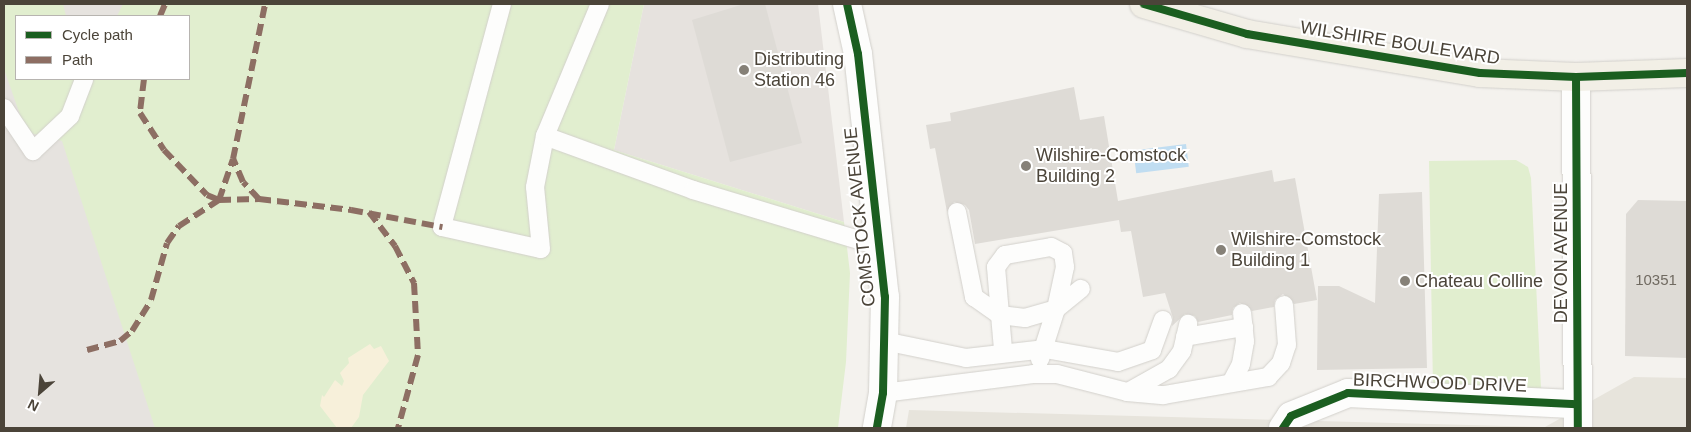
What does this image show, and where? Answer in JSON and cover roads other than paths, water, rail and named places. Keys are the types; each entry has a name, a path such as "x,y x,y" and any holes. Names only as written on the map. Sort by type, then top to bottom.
{"main road":[{"name":"WILSHIRE BOULEVARD","path":"1144,4 1247,34 1480,73 1576,78 1687,74"}],"street":[{"name":"COMSTOCK AVENUE","path":"847,4 858,54 885,297 883,393 877,428"},
{"name":"DEVON AVENUE","path":"1576,78 1577,416"},
{"name":"BIRCHWOOD DRIVE","path":"1283,428 1291,416 1348,393 1577,416"}],"lane":[{"path":"502,4 442,227 541,249 535,187 545,136 600,4"},
{"path":"4,108 33,151 70,116 84,80"},
{"path":"545,136 693,190 878,246"},
{"path":"957,212 974,296 1000,315 1025,318 1056,309 1081,289"},
{"path":"1002,353 996,267 1005,255 1051,247 1064,253 1065,267 1046,349 1033,374"},
{"path":"883,393 1033,374 1057,374 1127,392 1164,395 1268,377 1281,363 1287,345 1284,306"},
{"path":"884,341 966,358 1046,349 1118,362 1152,350 1163,320"},
{"path":"1127,392 1169,369 1182,351 1187,330 1243,320 1241,364 1231,383"},
{"path":"1118,362 1127,392"}],"water":[{"path":"1186,144 1189,167 1136,173 1133,150"}],"place":[{"name":"Distributing Station 46","path":"744,70"},
{"name":"Wilshire-Comstock Building 2","path":"1026,166"},
{"name":"Wilshire-Comstock Building 1","path":"1221,250"},
{"name":"Chateau Colline","path":"1405,281"}]}
